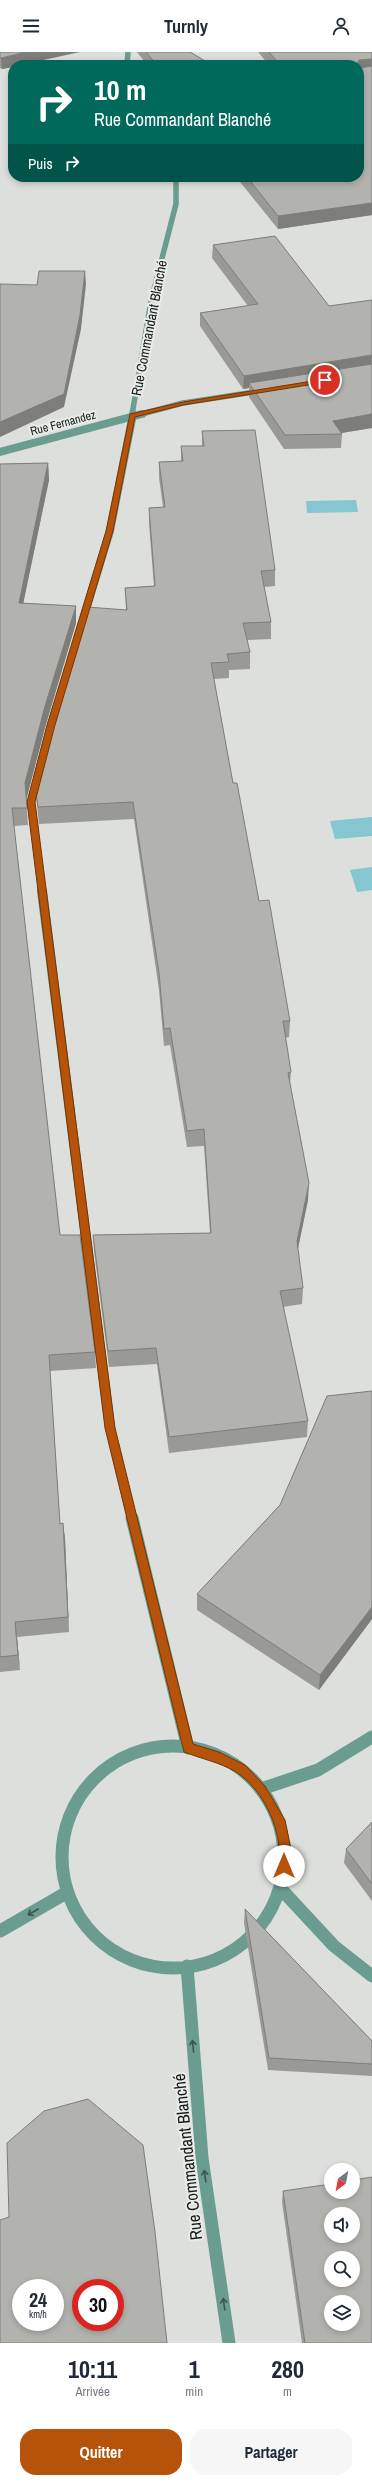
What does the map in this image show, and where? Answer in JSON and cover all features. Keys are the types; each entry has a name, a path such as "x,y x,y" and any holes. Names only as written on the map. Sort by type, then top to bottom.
{"street":[{"name":"Rue Commandant Blanché","path":"74,650 110,531 132,416 151,301 176,204 176,182"},
{"name":"Rue Fernandez","path":"0,452 183,403 269,389"},
{"path":"60,695 31,802 110,1428 188,1748"},
{"path":"261,1789 318,1770 372,1737"},
{"path":"188,1748 215,1756 241,1769 261,1789 280,1820 286,1854 281,1889 267,1919 246,1942 218,1958 187,1966 148,1964 112,1950 84,1925 66,1893 59,1855 67,1819 86,1786 115,1762 150,1749 188,1748"},
{"path":"281,1889 334,1946 372,1976"},
{"path":"0,1931 66,1893"},
{"name":"Rue Commandant Blanché","path":"187,1966 202,2158 229,2343"}],"water":[{"path":"356,500 358,512 307,513 306,501"},
{"path":"372,817 372,836 335,839 330,821"},
{"path":"372,867 372,890 357,892 350,870"}],"building":[{"path":"0,52 26,52 1,58"},
{"path":"146,52 190,52 204,60 153,60"},
{"path":"269,52 372,52 372,59 276,60"},
{"path":"372,66 372,203 278,216 251,182 364,182 364,67"},
{"path":"275,236 329,306 372,300 372,355 244,376 200,313 258,304 213,245"},
{"path":"39,271 85,271 80,315 64,394 0,422 0,284 37,285"},
{"path":"372,364 372,414 333,421 342,434 285,435 249,383"},
{"path":"255,430 275,570 261,571 271,622 243,623 250,652 227,654 229,662 211,663 233,783 237,783 259,901 269,900 290,1021 283,1021 291,1072 288,1073 309,1183 297,1241 303,1288 280,1291 308,1421 169,1437 156,1348 108,1351 93,1235 211,1233 204,1129 187,1131 170,1028 164,1029 159,973 133,802 38,807 35,786 55,710 87,607 127,610 125,588 155,586 149,508 165,507 159,462 183,461 181,446 204,446 202,431"},
{"path":"48,463 19,603 76,606 45,706 25,783 27,808 12,808 60,1235 80,1235 95,1352 49,1355 60,1524 63,1523 68,1617 15,1622 18,1655 0,1657 0,464"},
{"path":"372,1391 372,1607 320,1675 197,1594 280,1505 327,1396"},
{"path":"372,1822 372,1884 346,1849"},
{"path":"245,1909 372,2041 372,2064 269,2058"},
{"path":"88,2099 143,2145 155,2232 167,2343 0,2343 0,2220 9,2217 7,2143 44,2111"},
{"path":"372,2177 372,2343 305,2343 283,2191 324,2185 324,2199 360,2199 360,2179"}],"route":[{"path":"284,1866 286,1854 280,1820 261,1789 241,1769 215,1756 188,1748 110,1428 31,802 51,725 110,531 126,438 132,416 183,403 325,380"}]}
